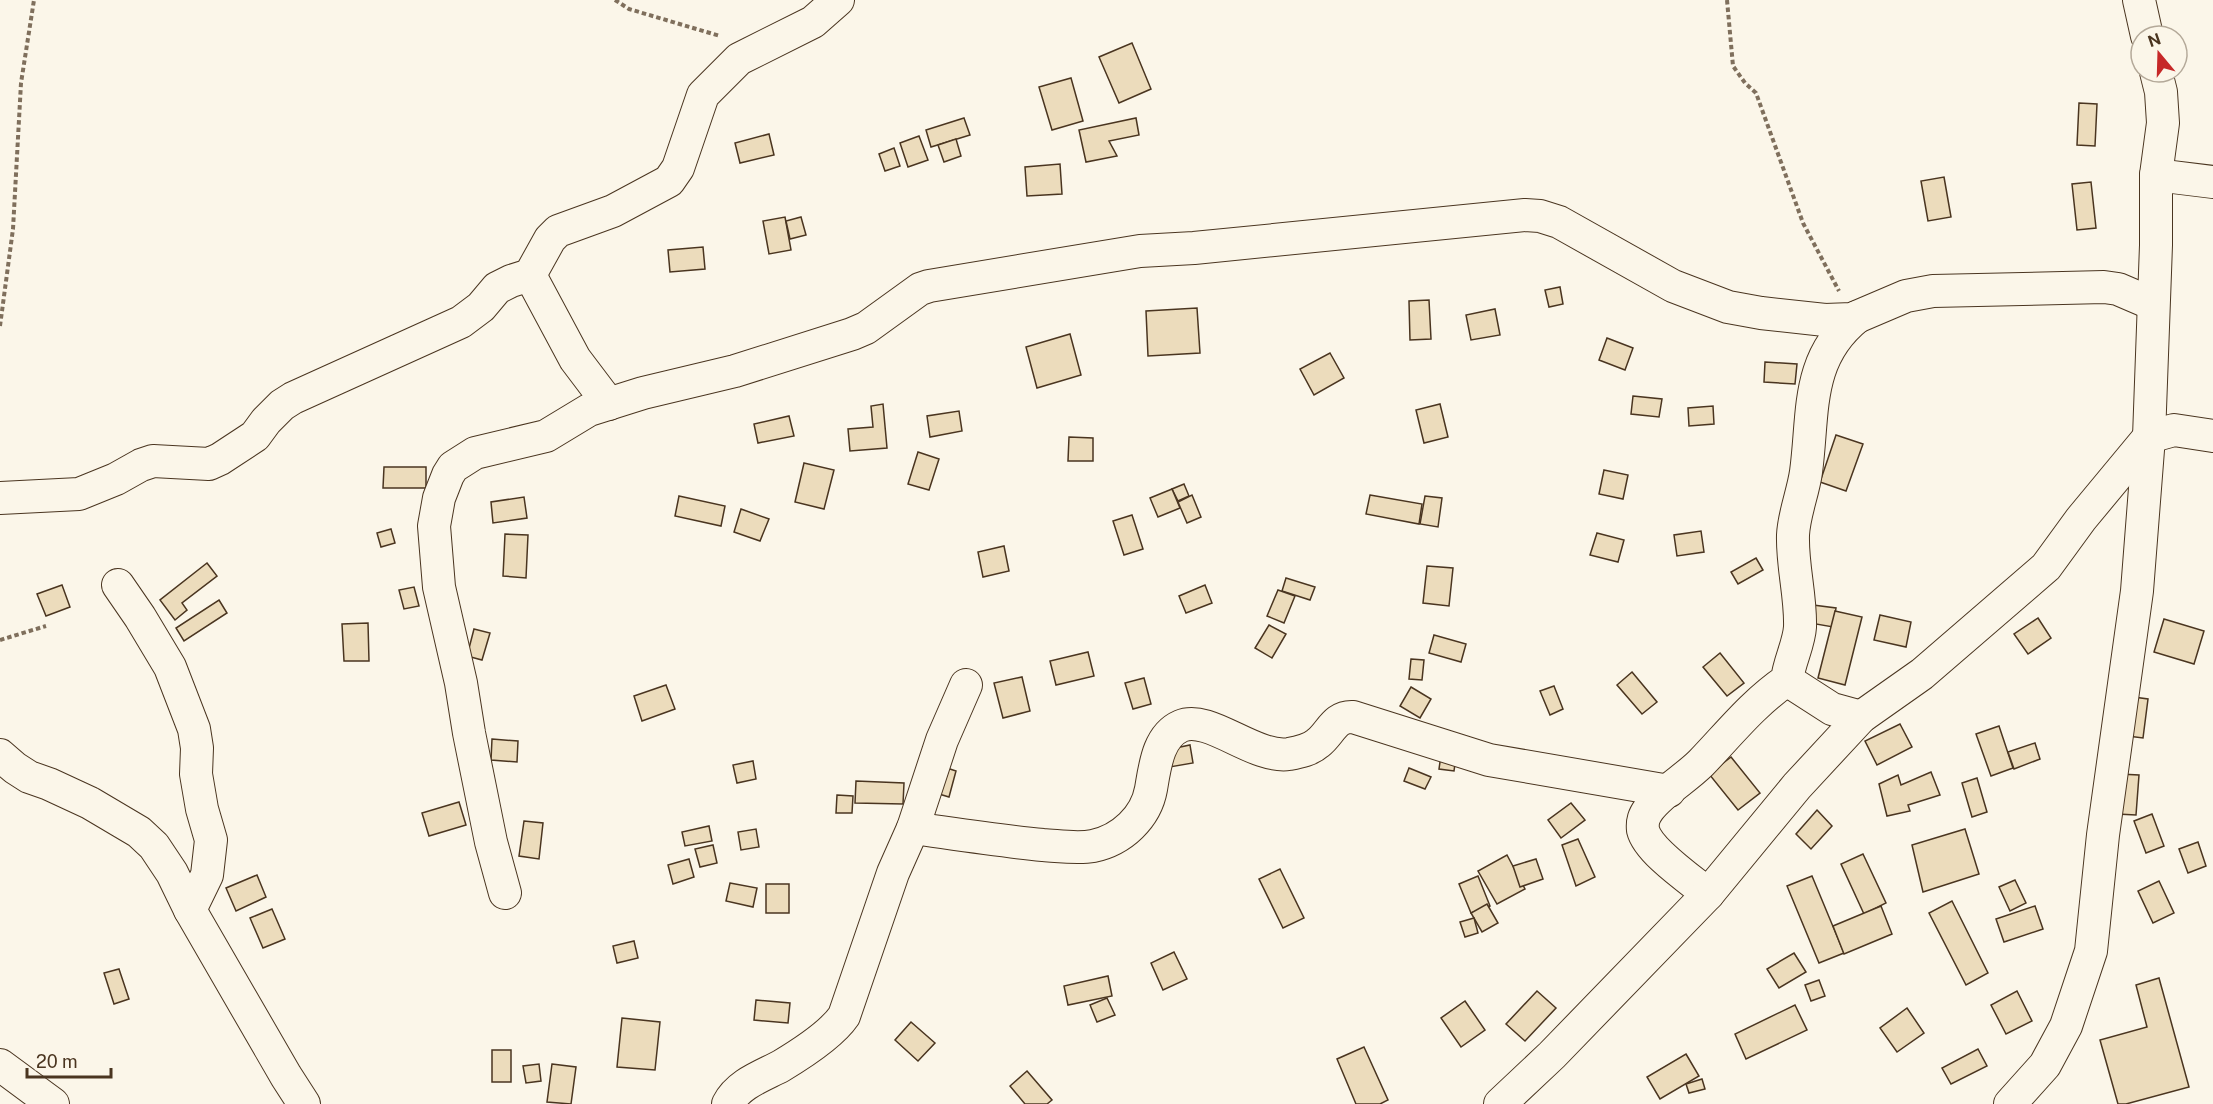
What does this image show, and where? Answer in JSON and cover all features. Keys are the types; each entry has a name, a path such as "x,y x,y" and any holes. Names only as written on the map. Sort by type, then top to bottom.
{"street":[{"path":"0,498 79,494 153,461 209,464 255,436 282,405 293,398 461,322 481,307 497,288 530,275 550,239 558,231 613,211 669,181 678,168 703,95 715,81 739,59 813,22 838,0"},
{"path":"2139,0 2144,24"},
{"path":"2010,1104 2045,1065 2066,1026 2091,951 2103,835 2137,591 2149,437 2156,246 2156,175 2163,108 2158,84"},
{"path":"2156,175 2213,182"},
{"path":"505,893 491,842 461,682 439,587 434,526 439,498 448,475 462,459 475,453 546,436 589,410 643,393 735,371 852,334 866,328 911,295 929,286 1140,251 1217,246 1525,215 1540,216 1559,222 1635,267 1673,286 1728,307 1825,320 1855,318"},
{"path":"530,275 575,359 609,404"},
{"path":"1708,894 1659,853 1645,834 1643,818 1651,807 1699,764 1750,710 1786,680 1788,665 1800,631 1800,603 1793,535 1806,473 1812,402 1819,369 1825,354 1844,327 1855,318 1906,296 1933,291 2104,287 2118,289 2153,304"},
{"path":"1500,1104 1552,1055 1708,894 1797,786 1861,717 1922,674 2046,567 2081,519 2149,437 2174,430 2213,436"},
{"path":"118,585 141,617 170,667 194,729 198,786 211,840 207,875 190,910"},
{"path":"1786,680 1832,709 1861,717"},
{"path":"728,1104 734,1093 784,1064 836,1028 844,1016 893,873 913,828 942,740 966,684"},
{"path":"913,828 1007,842 1077,848 1094,846 1114,839 1141,816 1148,801 1160,748 1168,735 1178,728 1189,724 1218,730 1245,744 1278,755 1301,752 1313,747 1321,741 1336,722 1346,716 1489,760 1669,791"},
{"path":"0,754 29,777 90,803 139,832 154,846 172,873 288,1090 304,1104"},
{"path":"0,1065 53,1104"}],"path":[{"path":"0,326 13,229 21,83 34,0"},
{"path":"615,0 629,9 761,48"},
{"path":"1727,0 1733,66 1745,83 1756,93 1803,222 1855,318"},
{"path":"0,640 46,626"}],"building":[{"path":"1132,43 1151,89 1119,103 1099,57"},
{"path":"1071,78 1083,121 1052,130 1039,87"},
{"path":"2079,103 2097,104 2095,146 2077,145"},
{"path":"964,118 970,135 931,147 926,130"},
{"path":"1136,118 1139,135 1109,141 1117,156 1086,162 1079,130"},
{"path":"769,134 774,155 740,163 735,143"},
{"path":"919,136 928,160 908,167 900,143"},
{"path":"956,139 961,156 944,162 938,145"},
{"path":"894,148 900,166 885,171 879,154"},
{"path":"1060,164 1062,194 1027,196 1025,167"},
{"path":"1944,177 1951,217 1928,221 1921,181"},
{"path":"2091,182 2096,228 2077,230 2072,184"},
{"path":"785,217 791,250 769,254 763,221"},
{"path":"801,217 806,235 790,239 786,221"},
{"path":"703,247 705,269 670,272 668,250"},
{"path":"1560,287 1563,304 1549,307 1545,290"},
{"path":"1429,300 1431,339 1410,340 1409,301"},
{"path":"1197,308 1200,353 1148,356 1146,311"},
{"path":"1495,309 1500,335 1471,340 1466,315"},
{"path":"1070,334 1081,375 1037,388 1026,347"},
{"path":"1607,338 1633,348 1625,370 1599,360"},
{"path":"1330,353 1344,378 1314,395 1300,369"},
{"path":"1765,362 1797,364 1795,384 1764,382"},
{"path":"1633,396 1662,399 1659,417 1631,414"},
{"path":"883,404 887,448 850,451 848,429 873,427 871,406"},
{"path":"1440,404 1448,437 1424,443 1416,410"},
{"path":"1713,406 1714,424 1689,426 1688,408"},
{"path":"959,411 962,431 930,437 927,416"},
{"path":"789,416 794,436 758,443 754,424"},
{"path":"1836,435 1863,444 1846,491 1820,482"},
{"path":"1069,437 1093,438 1093,461 1068,461"},
{"path":"918,452 939,459 929,490 908,484"},
{"path":"804,463 834,470 824,509 795,502"},
{"path":"384,467 426,467 426,488 383,488"},
{"path":"1604,470 1628,475 1623,499 1599,494"},
{"path":"1184,484 1189,496 1178,501 1172,489"},
{"path":"1172,489 1180,508 1158,517 1150,498"},
{"path":"1192,495 1201,517 1187,523 1178,502"},
{"path":"1370,495 1422,504 1419,524 1366,514"},
{"path":"679,496 725,506 721,526 675,516"},
{"path":"1425,496 1442,498 1438,527 1420,524"},
{"path":"524,497 527,518 493,523 491,502"},
{"path":"741,509 769,519 760,541 734,532"},
{"path":"1132,515 1143,549 1124,555 1113,521"},
{"path":"391,529 395,543 381,547 377,533"},
{"path":"1701,531 1704,552 1677,556 1674,535"},
{"path":"1597,533 1624,540 1618,562 1590,555"},
{"path":"505,534 528,535 526,578 503,576"},
{"path":"1004,546 1009,571 983,577 978,552"},
{"path":"1756,558 1763,570 1738,584 1731,572"},
{"path":"207,563 217,576 182,603 187,610 175,620 160,600"},
{"path":"1427,566 1453,568 1449,606 1423,603"},
{"path":"1286,578 1315,587 1310,600 1282,591"},
{"path":"62,585 70,607 46,616 37,594"},
{"path":"1205,585 1212,603 1186,613 1179,596"},
{"path":"414,587 419,606 404,609 399,590"},
{"path":"1278,590 1295,596 1284,623 1267,616"},
{"path":"219,600 227,613 184,641 176,628"},
{"path":"1813,605 1836,608 1833,627 1810,623"},
{"path":"1835,611 1862,617 1845,685 1818,678"},
{"path":"1880,615 1911,622 1906,647 1874,640"},
{"path":"2038,618 2051,638 2028,654 2014,634"},
{"path":"2164,619 2204,631 2194,664 2154,652"},
{"path":"368,623 369,661 344,661 342,624"},
{"path":"1269,625 1286,634 1272,658 1255,648"},
{"path":"474,629 490,633 482,660 467,656"},
{"path":"1434,635 1466,644 1461,662 1429,653"},
{"path":"1088,652 1094,676 1056,685 1050,661"},
{"path":"1720,653 1744,683 1727,696 1703,667"},
{"path":"1411,659 1424,660 1422,680 1409,679"},
{"path":"1632,672 1657,702 1642,714 1617,685"},
{"path":"1022,677 1030,711 1003,718 994,683"},
{"path":"1144,678 1151,704 1133,709 1125,683"},
{"path":"666,685 675,709 642,721 634,696"},
{"path":"1554,686 1563,709 1550,715 1540,691"},
{"path":"1411,687 1431,699 1420,718 1400,706"},
{"path":"2126,696 2148,699 2143,738 2120,735"},
{"path":"1900,724 1912,747 1877,765 1865,741"},
{"path":"1999,726 2013,768 1991,776 1976,734"},
{"path":"492,739 518,741 517,762 491,760"},
{"path":"2035,743 2040,759 2014,769 2008,752"},
{"path":"1190,745 1193,763 1164,768 1161,751"},
{"path":"1442,748 1457,750 1454,771 1439,769"},
{"path":"1731,757 1760,793 1738,810 1709,774"},
{"path":"753,761 756,779 737,783 733,765"},
{"path":"938,765 956,771 949,797 929,791"},
{"path":"1409,768 1431,777 1425,789 1404,781"},
{"path":"1931,772 1940,795 1908,805 1910,811 1887,816 1879,784 1898,775 1901,785"},
{"path":"2119,774 2139,775 2136,815 2117,814"},
{"path":"1977,778 1987,812 1972,817 1962,783"},
{"path":"856,781 904,783 903,804 855,803"},
{"path":"837,795 853,796 852,813 836,813"},
{"path":"459,802 466,825 429,836 422,813"},
{"path":"1571,803 1585,820 1561,838 1548,820"},
{"path":"1817,810 1832,826 1811,849 1796,834"},
{"path":"2152,814 2164,846 2146,853 2134,821"},
{"path":"524,821 543,823 539,859 519,856"},
{"path":"709,826 712,841 685,846 682,832"},
{"path":"756,829 759,847 741,850 738,832"},
{"path":"1965,829 1979,874 1923,892 1912,845"},
{"path":"1578,839 1595,877 1576,886 1562,845"},
{"path":"2198,842 2206,866 2188,873 2179,849"},
{"path":"713,845 717,863 700,867 695,849"},
{"path":"1863,854 1886,903 1864,914 1841,864"},
{"path":"1507,855 1525,889 1497,904 1478,871"},
{"path":"689,859 694,877 673,884 668,865"},
{"path":"1536,859 1543,879 1520,887 1513,866"},
{"path":"1280,869 1304,918 1283,928 1259,879"},
{"path":"257,875 266,897 236,911 226,888"},
{"path":"1478,876 1490,906 1471,913 1459,884"},
{"path":"1812,876 1844,953 1819,963 1787,886"},
{"path":"2015,880 2026,903 2010,911 1999,887"},
{"path":"2159,881 2174,913 2153,923 2138,891"},
{"path":"730,883 757,888 753,907 726,901"},
{"path":"766,884 789,884 789,913 766,913"},
{"path":"1952,901 1988,973 1966,985 1929,913"},
{"path":"1487,904 1498,923 1482,932 1471,913"},
{"path":"1881,906 1892,934 1844,954 1833,926"},
{"path":"2035,906 2043,929 2004,942 1996,919"},
{"path":"272,909 285,939 263,948 250,918"},
{"path":"1474,918 1478,933 1465,937 1460,922"},
{"path":"634,941 638,958 617,963 613,946"},
{"path":"1174,952 1187,979 1163,990 1151,963"},
{"path":"1794,953 1806,972 1779,988 1767,969"},
{"path":"119,969 129,999 114,1004 104,973"},
{"path":"1108,976 1112,996 1068,1005 1064,986"},
{"path":"2159,978 2189,1087 2126,1104 2118,1104 2100,1040 2147,1027 2136,985"},
{"path":"1819,980 1825,996 1811,1001 1805,985"},
{"path":"1537,991 1556,1008 1525,1041 1506,1024"},
{"path":"2017,991 2032,1021 2006,1034 1991,1005"},
{"path":"1107,998 1115,1015 1097,1022 1090,1005"},
{"path":"756,1000 790,1003 788,1023 754,1020"},
{"path":"1465,1001 1485,1030 1461,1047 1441,1018"},
{"path":"1795,1005 1807,1030 1746,1059 1735,1034"},
{"path":"1907,1008 1924,1033 1897,1052 1880,1028"},
{"path":"622,1018 660,1022 655,1070 617,1067"},
{"path":"911,1022 935,1043 918,1061 895,1040"},
{"path":"1364,1047 1388,1100 1380,1104 1356,1104 1337,1059"},
{"path":"1978,1049 1987,1066 1951,1084 1942,1068"},
{"path":"492,1050 511,1050 511,1082 492,1082"},
{"path":"1686,1054 1699,1076 1660,1099 1647,1077"},
{"path":"539,1064 541,1081 526,1083 523,1066"},
{"path":"552,1064 576,1067 571,1104 547,1102"},
{"path":"1027,1071 1052,1100 1047,1104 1025,1104 1010,1086"},
{"path":"1702,1079 1705,1089 1689,1093 1686,1084"}]}
